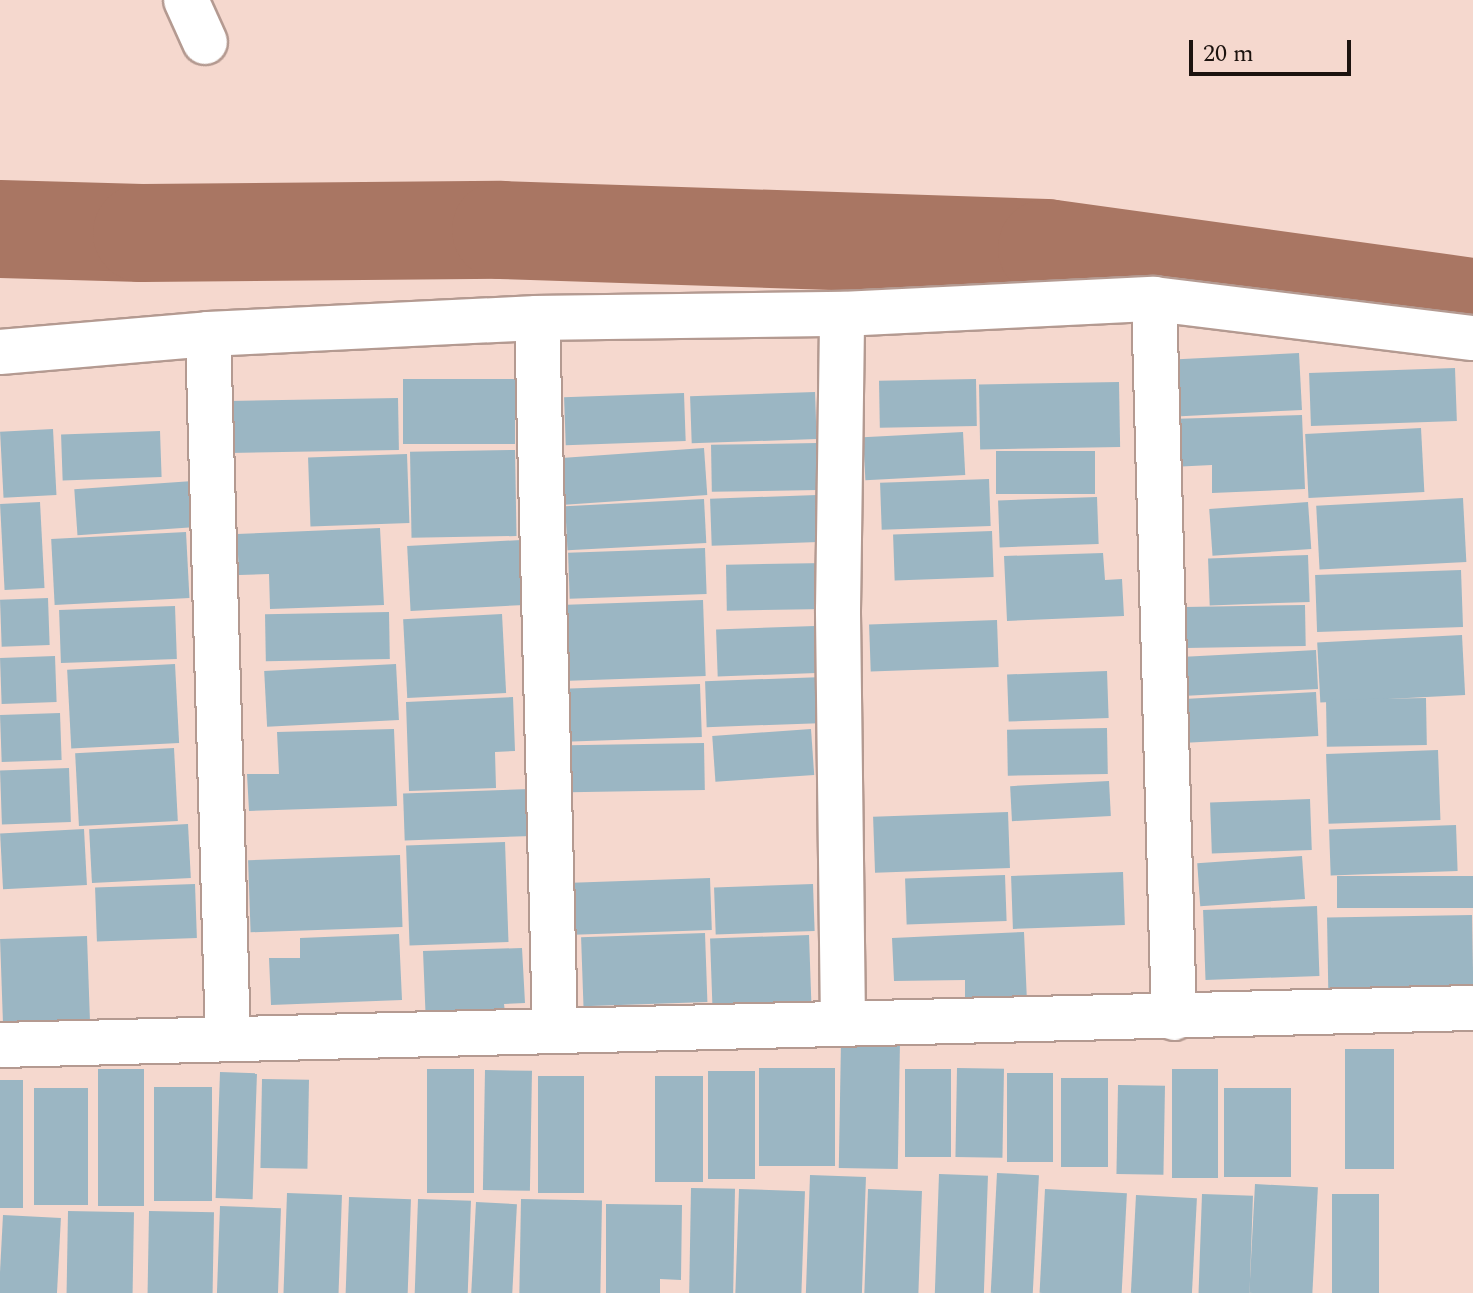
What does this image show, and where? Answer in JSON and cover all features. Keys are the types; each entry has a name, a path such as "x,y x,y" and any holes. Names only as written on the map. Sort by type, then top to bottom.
{"street":[{"path":"186,0 205,42"},
{"path":"1154,299 1174,1018"},
{"path":"0,352 208,334 537,318 842,314 1154,299 1473,338"},
{"path":"842,314 838,610 843,1023"},
{"path":"537,318 555,1031"},
{"path":"208,334 228,1039"},
{"path":"0,1045 843,1023 1174,1018 1473,1008"}],"building":[{"path":"1299,353 1302,410 1181,416 1178,359"},
{"path":"1455,368 1457,421 1311,426 1309,373"},
{"path":"403,379 515,379 515,444 403,444"},
{"path":"976,379 977,426 880,428 879,381"},
{"path":"1119,382 1120,447 980,449 979,384"},
{"path":"815,392 817,439 692,443 690,396"},
{"path":"684,393 686,441 566,445 564,397"},
{"path":"398,398 399,450 229,453 228,401"},
{"path":"1302,415 1305,489 1212,493 1212,465 1171,467 1169,419"},
{"path":"1421,428 1424,492 1309,498 1305,434"},
{"path":"53,429 56,495 4,498 0,432"},
{"path":"160,431 162,477 63,480 61,434"},
{"path":"963,432 965,475 865,480 863,437"},
{"path":"817,443 818,490 712,492 711,445"},
{"path":"704,448 707,495 565,505 561,458"},
{"path":"515,450 517,536 412,538 410,452"},
{"path":"996,451 1095,451 1095,494 996,494"},
{"path":"407,454 409,523 310,526 308,457"},
{"path":"989,479 991,526 882,530 880,483"},
{"path":"193,481 196,527 77,535 74,489"},
{"path":"817,495 819,542 712,546 710,499"},
{"path":"1097,497 1099,544 1000,547 998,500"},
{"path":"1463,498 1466,562 1320,570 1316,506"},
{"path":"704,499 706,543 567,550 565,506"},
{"path":"40,502 45,588 5,590 0,504"},
{"path":"1308,502 1311,549 1213,556 1209,509"},
{"path":"380,528 384,605 270,609 269,574 239,575 237,534"},
{"path":"992,531 994,577 895,580 893,534"},
{"path":"186,532 189,598 55,605 51,539"},
{"path":"521,540 524,605 411,611 407,546"},
{"path":"705,548 707,594 570,599 568,553"},
{"path":"1103,553 1105,580 1122,579 1124,616 1007,621 1004,556"},
{"path":"1308,555 1310,602 1210,605 1208,558"},
{"path":"826,563 827,609 727,611 726,565"},
{"path":"1461,570 1463,627 1317,632 1315,575"},
{"path":"48,598 50,645 2,647 0,600"},
{"path":"703,600 706,676 570,681 567,605"},
{"path":"1305,605 1306,646 1172,648 1171,607"},
{"path":"175,606 177,659 61,663 59,610"},
{"path":"389,612 390,659 266,661 265,614"},
{"path":"502,614 506,693 407,698 403,619"},
{"path":"997,620 999,667 871,671 869,624"},
{"path":"815,626 817,673 718,676 716,629"},
{"path":"1462,635 1465,695 1320,703 1317,643"},
{"path":"1316,650 1318,689 1187,696 1185,657"},
{"path":"55,656 57,702 2,704 0,658"},
{"path":"175,664 179,743 71,749 67,670"},
{"path":"396,664 399,720 267,727 264,671"},
{"path":"1107,671 1109,718 1009,721 1007,674"},
{"path":"824,677 826,723 707,727 705,681"},
{"path":"700,684 702,737 565,742 563,689"},
{"path":"1316,692 1318,736 1181,743 1179,699"},
{"path":"513,697 515,751 495,752 496,788 409,791 406,702"},
{"path":"1426,698 1427,745 1327,747 1326,700"},
{"path":"60,713 62,760 2,762 0,715"},
{"path":"1107,728 1108,774 1008,776 1007,730"},
{"path":"394,729 397,806 249,811 247,774 279,774 277,732"},
{"path":"811,729 814,775 715,782 712,736"},
{"path":"704,743 705,790 570,792 569,745"},
{"path":"174,748 178,821 79,826 75,753"},
{"path":"1438,750 1440,820 1329,824 1326,754"},
{"path":"69,768 71,822 2,824 0,770"},
{"path":"1109,781 1111,816 1012,821 1010,786"},
{"path":"530,789 532,836 405,840 403,793"},
{"path":"1310,799 1312,850 1212,853 1210,802"},
{"path":"1008,812 1010,868 875,873 873,817"},
{"path":"188,824 191,878 92,883 89,829"},
{"path":"1456,825 1458,871 1331,875 1329,829"},
{"path":"84,829 87,885 3,889 0,833"},
{"path":"505,842 508,942 410,945 406,845"},
{"path":"400,855 403,927 251,932 248,860"},
{"path":"1302,856 1305,899 1200,906 1197,863"},
{"path":"1123,872 1125,925 1013,929 1011,876"},
{"path":"1005,875 1007,921 907,924 905,878"},
{"path":"1337,876 1473,876 1473,908 1337,908"},
{"path":"710,878 712,930 574,935 572,883"},
{"path":"195,884 197,938 97,941 95,887"},
{"path":"813,884 815,931 716,934 714,887"},
{"path":"1317,906 1319,976 1206,980 1203,910"},
{"path":"1472,915 1473,986 1328,989 1327,918"},
{"path":"1024,932 1027,1002 965,1004 965,980 894,981 892,938"},
{"path":"705,933 707,1002 583,1006 581,937"},
{"path":"399,934 402,1000 271,1005 269,958 300,958 300,938"},
{"path":"809,935 811,1005 713,1008 710,938"},
{"path":"87,936 90,1021 3,1024 0,939"},
{"path":"522,948 525,1003 504,1004 506,1022 426,1025 423,951"},
{"path":"841,1041 900,1042 898,1169 839,1168"},
{"path":"1345,1049 1394,1049 1394,1169 1345,1169"},
{"path":"759,1068 835,1068 835,1166 759,1166"},
{"path":"957,1068 1004,1069 1002,1158 955,1157"},
{"path":"98,1069 144,1069 144,1206 98,1206"},
{"path":"427,1069 474,1069 474,1193 427,1193"},
{"path":"905,1069 951,1069 951,1157 905,1157"},
{"path":"1172,1069 1218,1069 1218,1178 1172,1178"},
{"path":"485,1070 532,1071 530,1191 483,1190"},
{"path":"708,1071 755,1071 755,1179 708,1179"},
{"path":"220,1072 257,1073 253,1199 216,1198"},
{"path":"1007,1073 1053,1073 1053,1162 1007,1162"},
{"path":"538,1076 584,1076 584,1193 538,1193"},
{"path":"655,1076 703,1076 703,1182 655,1182"},
{"path":"1061,1078 1108,1078 1108,1167 1061,1167"},
{"path":"262,1079 309,1080 307,1169 260,1168"},
{"path":"0,1080 23,1080 23,1208 0,1208"},
{"path":"1118,1085 1165,1086 1163,1175 1116,1174"},
{"path":"154,1087 212,1087 212,1201 154,1201"},
{"path":"34,1088 88,1088 88,1205 34,1205"},
{"path":"1224,1088 1291,1088 1291,1177 1224,1177"},
{"path":"997,1173 1039,1175 1033,1293 991,1293"},
{"path":"939,1174 988,1176 984,1293 935,1293"},
{"path":"810,1175 866,1177 862,1293 806,1293"},
{"path":"1255,1184 1318,1187 1312,1293 1249,1293"},
{"path":"691,1188 735,1189 733,1293 689,1293"},
{"path":"739,1189 805,1191 801,1293 735,1293"},
{"path":"868,1189 922,1191 918,1293 864,1293"},
{"path":"1045,1189 1127,1193 1122,1293 1040,1293"},
{"path":"287,1193 342,1195 339,1293 284,1293"},
{"path":"1202,1194 1253,1196 1250,1293 1199,1293"},
{"path":"1332,1194 1379,1194 1379,1293 1332,1293"},
{"path":"1136,1195 1197,1198 1192,1293 1131,1293"},
{"path":"349,1197 411,1199 408,1293 346,1293"},
{"path":"418,1199 471,1201 468,1293 415,1293"},
{"path":"521,1199 602,1200 600,1293 519,1293"},
{"path":"476,1202 517,1204 512,1293 471,1293"},
{"path":"606,1204 682,1205 681,1280 660,1279 660,1293 606,1293"},
{"path":"220,1206 281,1208 278,1293 217,1293"},
{"path":"68,1211 134,1212 133,1293 67,1293"},
{"path":"149,1211 214,1212 213,1293 148,1293"},
{"path":"3,1215 61,1218 57,1293 0,1293"}],"waterway":[{"path":"0,229 142,233 501,230 1047,248 1473,307"}]}
